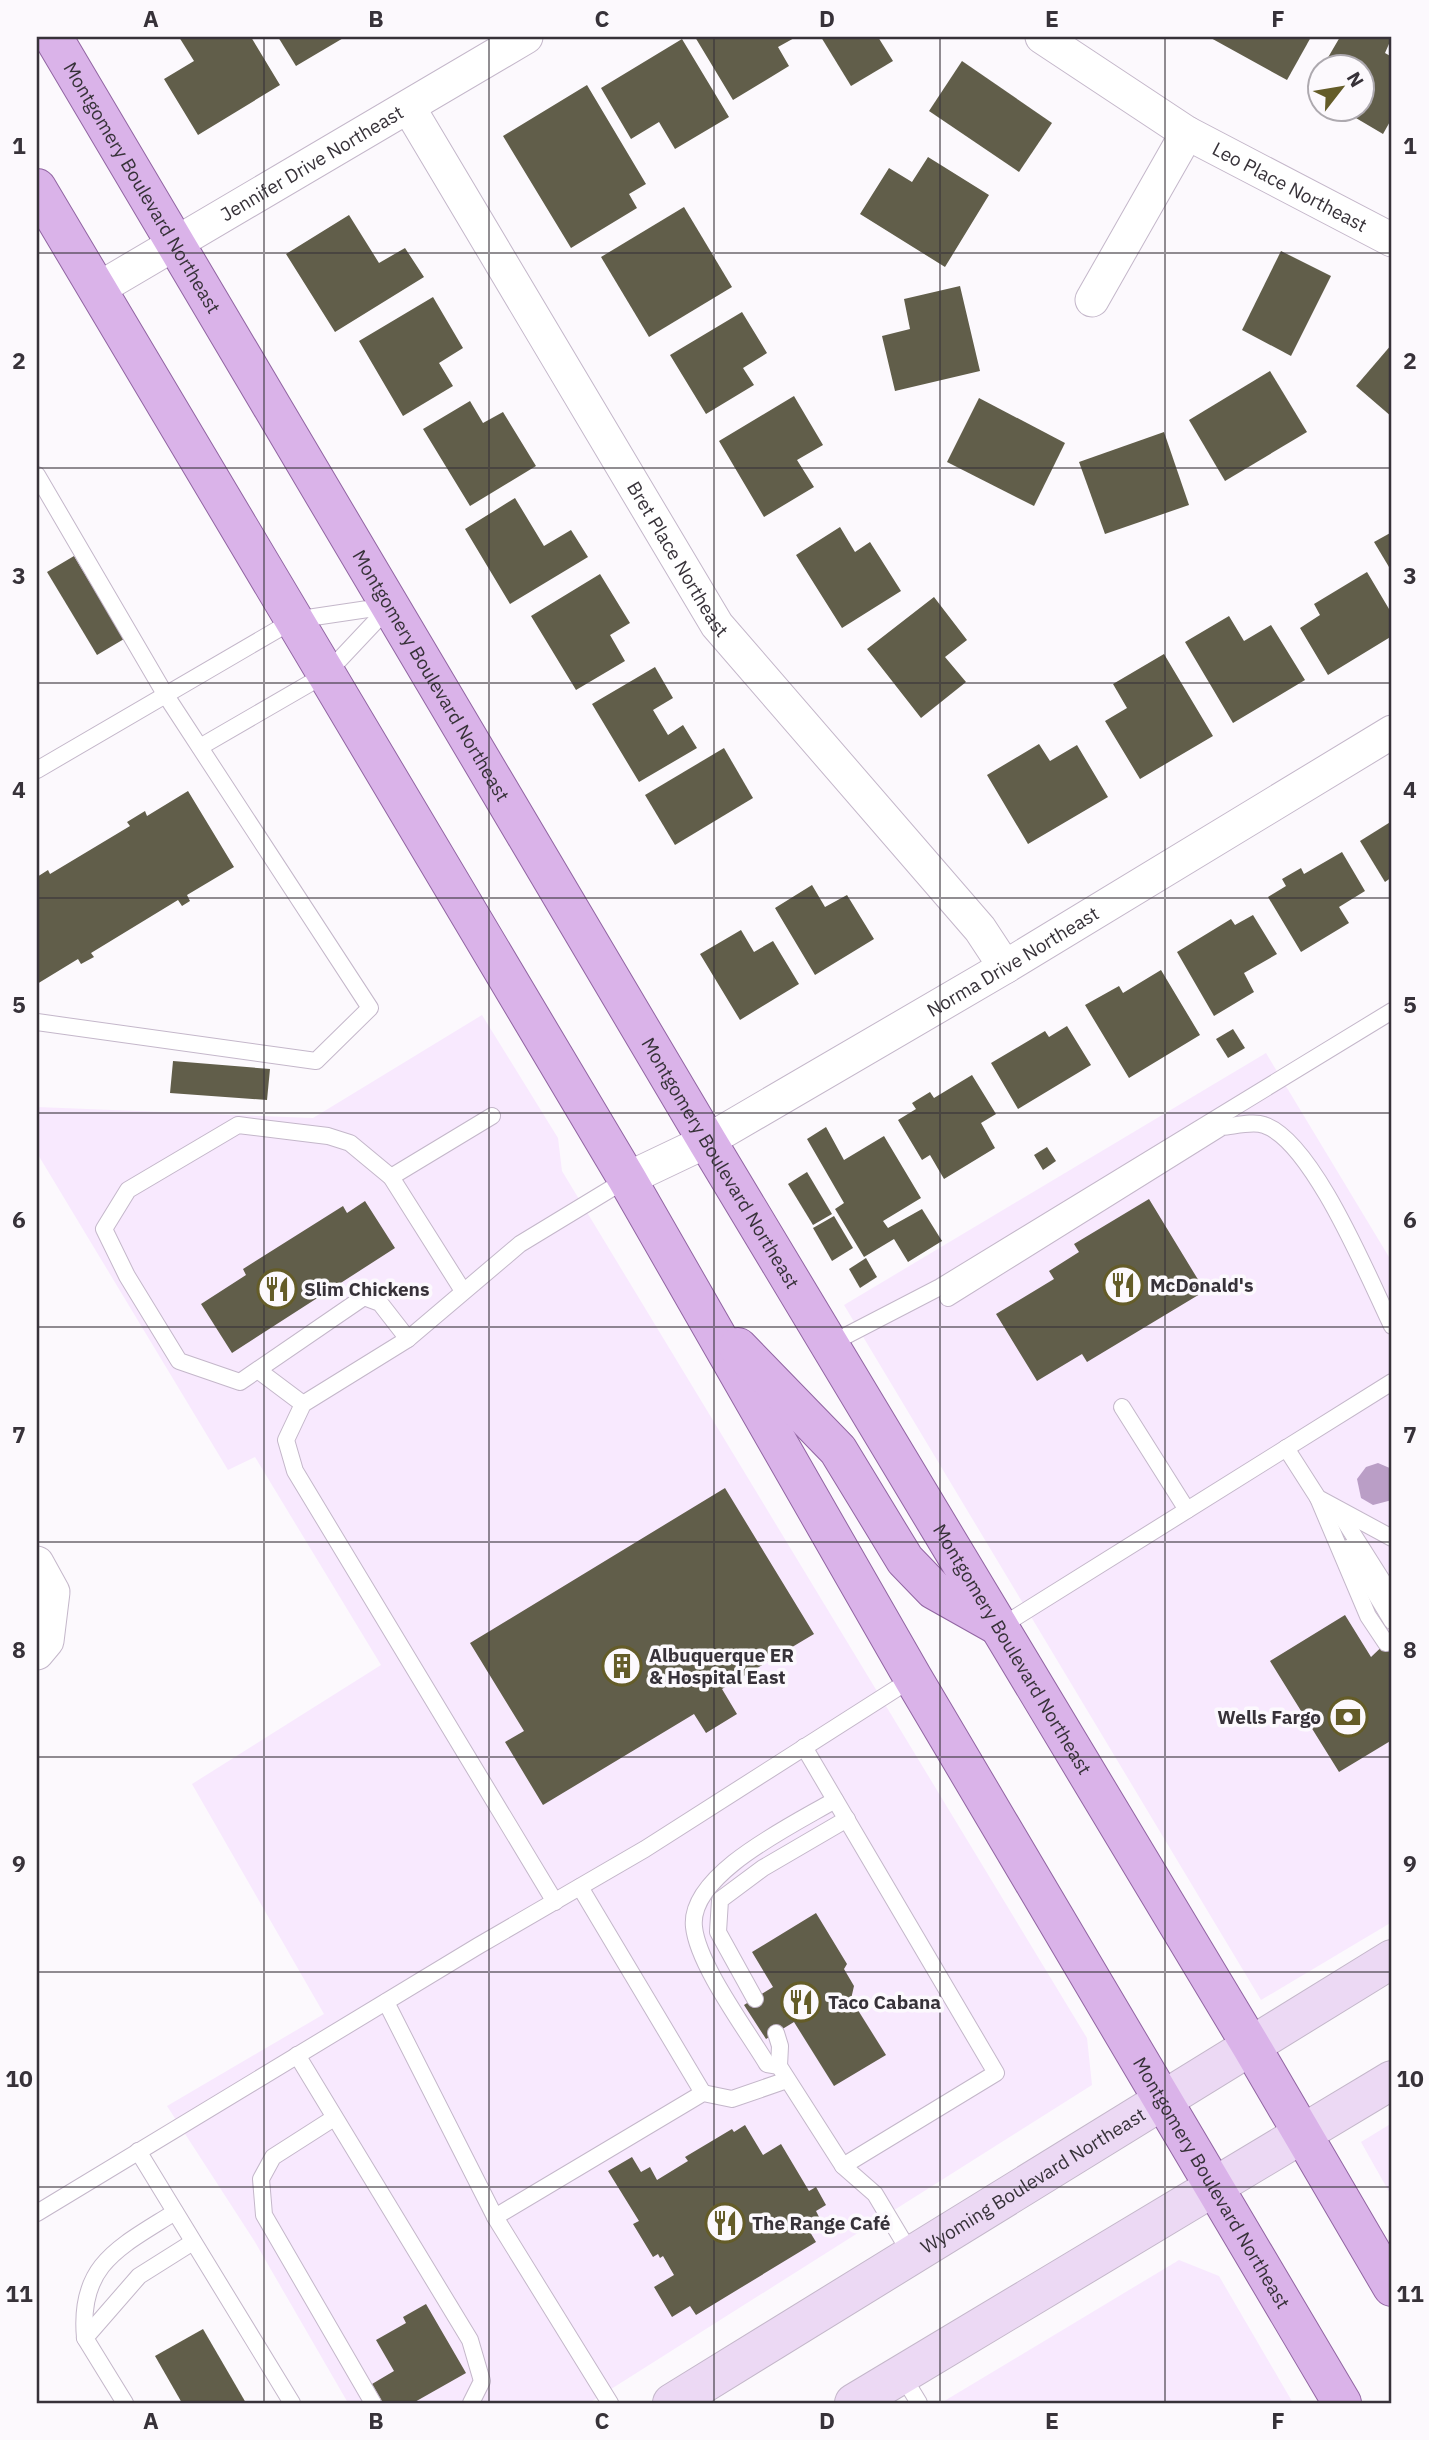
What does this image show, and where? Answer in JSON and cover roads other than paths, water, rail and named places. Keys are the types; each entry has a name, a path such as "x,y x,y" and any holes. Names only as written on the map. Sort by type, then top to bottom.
{"main road":[{"name":"Montgomery Boulevard Northeast","path":"53,37 707,1141 1251,2046 1392,2287"},
{"name":"Montgomery Boulevard Northeast","path":"37,188 627,1179 913,1678 1342,2403"},
{"path":"700,1308 838,1450 905,1560 934,1590 1000,1628"},
{"name":"Wyoming Boulevard Northeast","path":"672,2403 1392,1959"},
{"path":"854,2403 910,2389 1213,2189 1392,2080"}],"street":[{"name":"Jennifer Drive Northeast","path":"98,289 526,37"},
{"name":"Leo Place Northeast","path":"1042,37 1188,133 1392,240"},
{"name":"Bret Place Northeast","path":"409,108 717,625 980,929 1005,967"},
{"path":"1092,300 1188,133"},
{"name":"Norma Drive Northeast","path":"627,1179 707,1141 1005,967 1392,732"},
{"path":"37,1563 53,1592 47,1641 37,1653"}],"lane":[{"path":"37,475 165,694 370,1008 316,1061 37,1022"},
{"path":"37,770 294,620 390,605"},
{"path":"200,747 326,674 390,605"},
{"path":"830,1344 940,1287 1392,1011"},
{"path":"391,1177 492,1115"},
{"path":"408,1339 380,1303 364,1297 291,1344 259,1371 240,1382 179,1361 127,1276 104,1229 128,1190 238,1125 328,1136 350,1143 391,1177 463,1292"},
{"path":"948,1298 1222,1127 1264,1125 1282,1136 1315,1172 1392,1325"},
{"path":"555,1902 295,1471 286,1440 303,1404 408,1339 520,1244 627,1179"},
{"path":"259,1371 303,1404"},
{"path":"1000,1628 1392,1382"},
{"path":"1122,1406 1188,1510"},
{"path":"1286,1448 1392,1620"},
{"path":"1318,1498 1392,1538"},
{"path":"1318,1498 1368,1616 1386,1643"},
{"path":"1335,1507 1392,1596"},
{"path":"37,2213 580,1887 913,1678"},
{"path":"804,1747 996,2073 843,2166"},
{"path":"835,1800 733,1862 701,1892 694,1926 707,1964 767,2063 783,2073 843,2166 875,2194 912,2256"},
{"path":"755,1999 718,1932 720,1900 763,1868 847,1819"},
{"path":"580,1887 703,2093"},
{"path":"386,2002 495,2217 610,2403"},
{"path":"776,2033 783,2073"},
{"path":"297,2055 429,2278 470,2340 482,2381 471,2403"},
{"path":"495,2217 703,2093 732,2099 783,2073"},
{"path":"334,2118 273,2157 261,2179 264,2215 373,2403"},
{"path":"138,2151 292,2403"},
{"path":"125,2403 85,2338 82,2310 89,2284 108,2258 175,2212"},
{"path":"85,2338 139,2276 193,2242"}],"place":[{"name":"McDonald's","path":"1123,1285"},
{"name":"Slim Chickens","path":"277,1289"},
{"name":"Albuquerque ER & Hospital East","path":"622,1666"},
{"name":"Wells Fargo","path":"1348,1717"},
{"name":"Taco Cabana","path":"801,2002"},
{"name":"The Range Café","path":"725,2223"}]}
